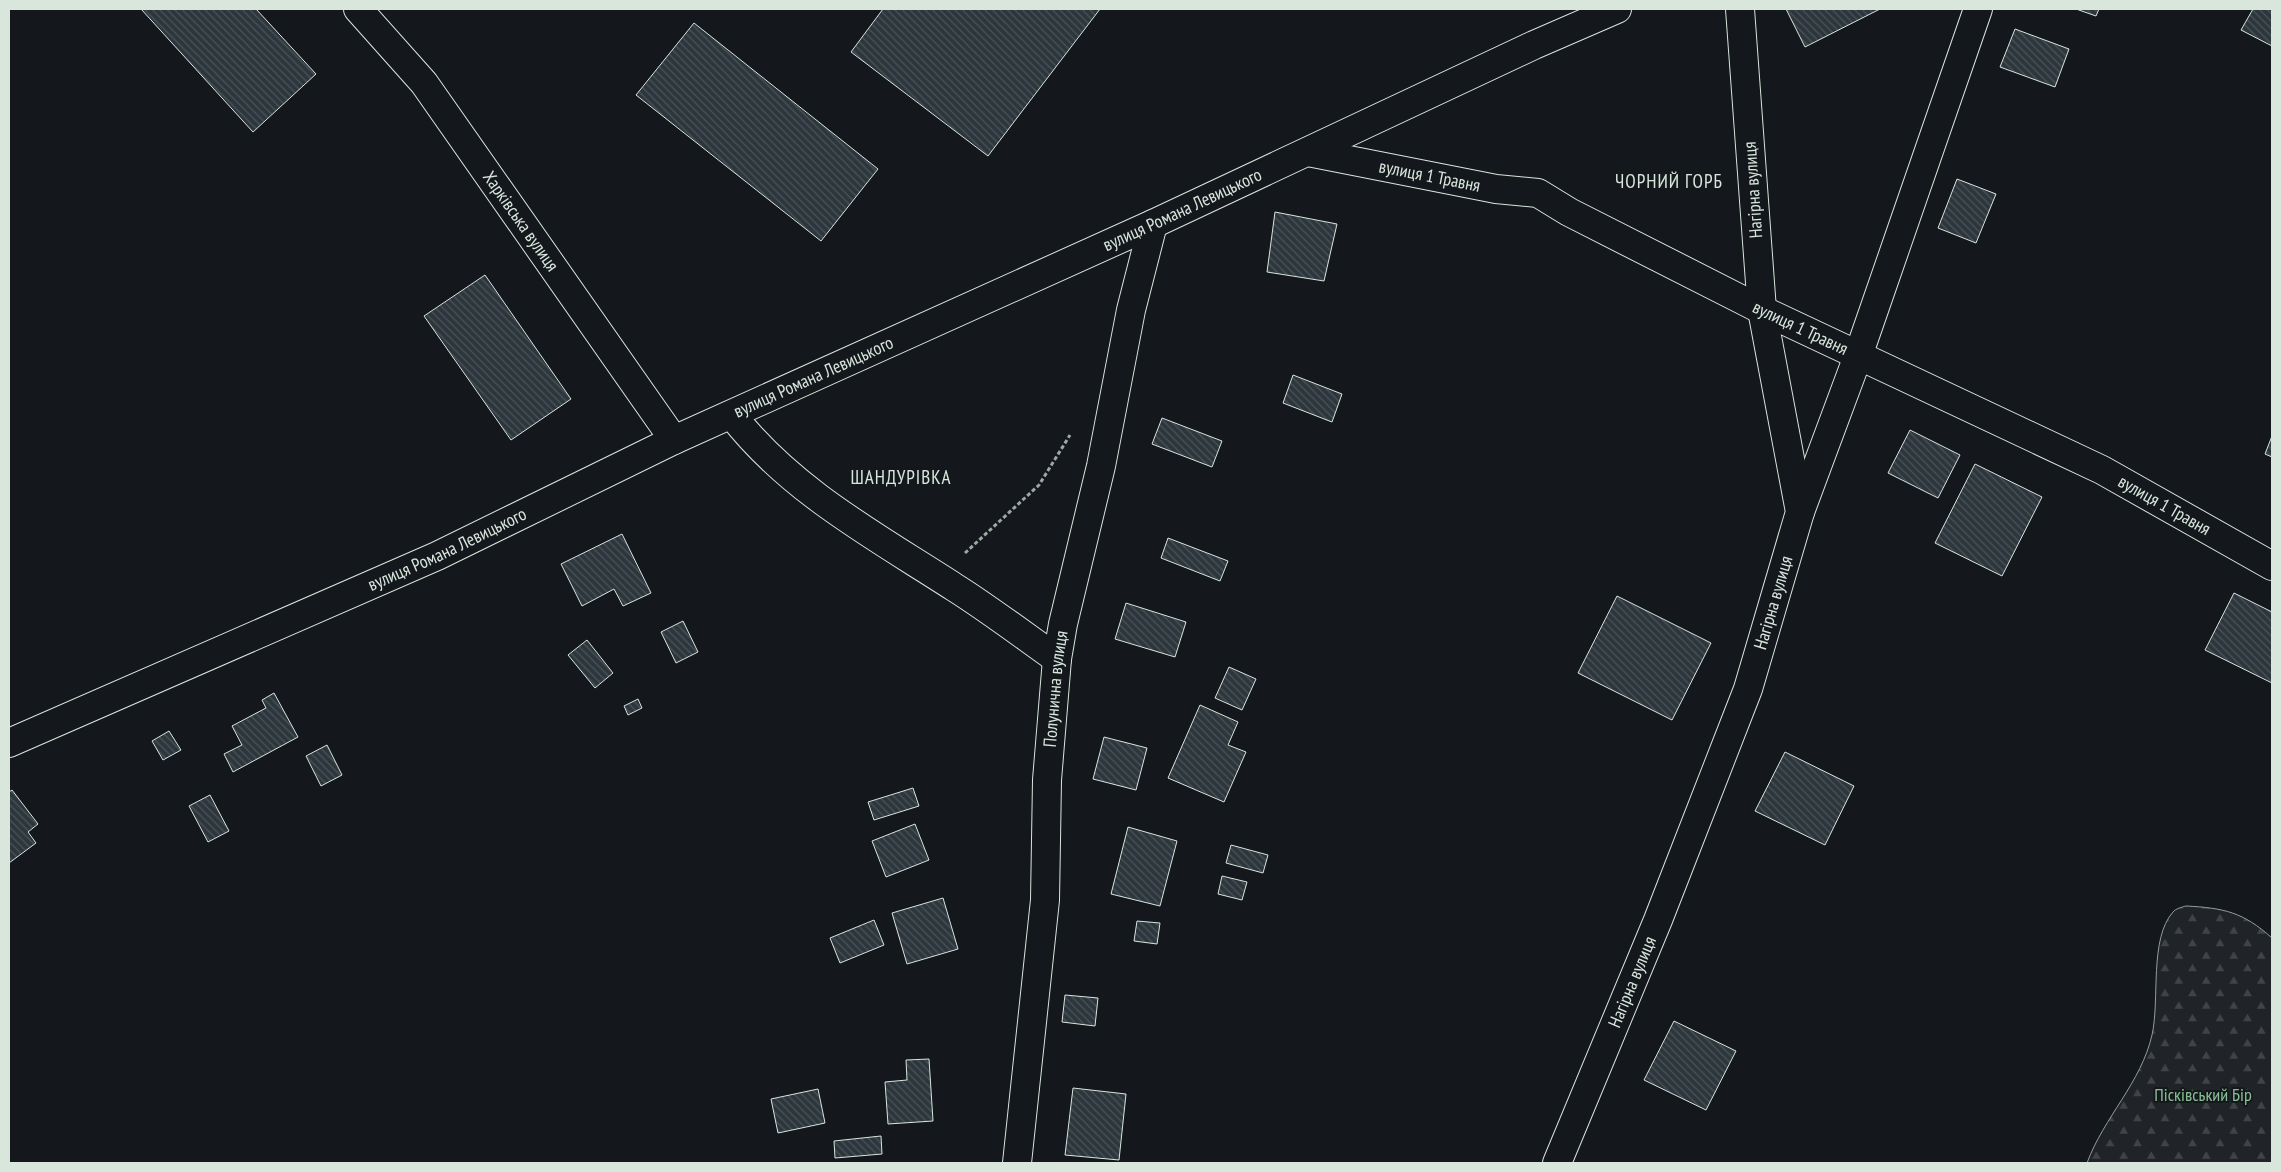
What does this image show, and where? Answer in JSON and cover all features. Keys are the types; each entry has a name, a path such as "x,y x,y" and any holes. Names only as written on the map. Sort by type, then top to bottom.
{"street":[{"name":"Харківська вулиця","path":"358,9 424,83 674,440"},
{"name":"вулиця Романа Левицького","path":"9,743 437,556 674,440 1153,224 1534,45 1617,9"},
{"name":"Нагірна вулиця","path":"1558,1163 1658,920 1748,689 1800,512 1762,310 1740,9"},
{"path":"1800,512 1858,356 1978,9"},
{"name":"вулиця 1 Травня","path":"1308,152 1496,189 1538,192 1569,212 1762,310 2102,470 2272,566"},
{"name":"Полунична вулиця","path":"1017,1163 1045,900 1047,780 1057,659 1101,466 1130,310 1153,224"},
{"path":"732,415 757,446 797,482 824,503 983,606 1057,659"}],"path":[{"path":"939,577 1039,484 1070,434"}],"green space":[{"name":"Пісківський Бір","path":"2186,906 2211,908 2232,913 2252,922 2272,938 2272,1163 2087,1163 2103,1130 2140,1069 2147,1052 2154,1021 2156,971 2161,938 2173,912"}],"building":[{"path":"141,9 256,9 316,74 253,132"},
{"path":"883,9 1100,9 988,156 851,52"},
{"path":"1786,9 1880,9 1805,47"},
{"path":"2076,9 2099,9 2096,16"},
{"path":"2253,9 2272,9 2272,46 2241,30"},
{"path":"694,23 878,169 821,241 636,95"},
{"path":"2015,29 2069,49 2055,87 2000,67"},
{"path":"1957,179 1996,194 1976,243 1938,228"},
{"path":"1275,212 1337,224 1324,281 1267,272"},
{"path":"485,275 571,399 511,440 424,316"},
{"path":"1293,375 1342,394 1332,422 1283,403"},
{"path":"1162,418 1222,441 1212,467 1152,444"},
{"path":"1910,430 1960,455 1938,498 1888,473"},
{"path":"2272,436 2272,457 2265,454"},
{"path":"1975,464 2042,497 2002,576 1935,543"},
{"path":"622,534 651,593 623,606 614,589 582,606 561,564"},
{"path":"1168,538 1228,561 1220,581 1161,558"},
{"path":"2234,593 2272,612 2272,683 2205,650"},
{"path":"1617,596 1711,643 1672,720 1578,673"},
{"path":"1126,603 1186,622 1175,657 1115,639"},
{"path":"683,621 698,652 676,663 661,632"},
{"path":"587,640 613,673 595,688 568,655"},
{"path":"1229,667 1256,679 1242,710 1215,698"},
{"path":"274,693 298,737 233,772 224,754 242,745 232,726 266,708 262,700"},
{"path":"638,699 642,708 628,715 624,706"},
{"path":"1200,705 1238,722 1228,745 1246,752 1224,802 1168,778"},
{"path":"169,731 181,750 163,760 152,741"},
{"path":"1104,737 1147,748 1136,790 1093,779"},
{"path":"327,745 342,775 321,786 306,756"},
{"path":"1785,752 1854,786 1825,845 1755,811"},
{"path":"913,788 919,806 874,820 868,802"},
{"path":"12,790 38,824 28,832 36,843 9,863 9,792"},
{"path":"210,795 229,831 208,842 189,806"},
{"path":"915,824 929,860 886,877 872,841"},
{"path":"1128,827 1177,841 1160,906 1111,894"},
{"path":"1231,845 1268,855 1263,873 1226,863"},
{"path":"1222,876 1247,882 1242,900 1218,894"},
{"path":"943,898 958,949 907,964 892,913"},
{"path":"874,920 884,945 840,963 830,938"},
{"path":"1137,921 1160,923 1157,944 1134,941"},
{"path":"1065,995 1098,998 1095,1026 1062,1022"},
{"path":"1674,1021 1736,1051 1706,1110 1644,1080"},
{"path":"929,1059 933,1121 888,1124 885,1082 907,1080 906,1060"},
{"path":"1073,1088 1126,1094 1119,1160 1065,1155"},
{"path":"818,1089 825,1123 778,1133 771,1099"},
{"path":"881,1136 882,1154 835,1158 834,1141"}],"district":[{"name":"ЧОРНИЙ ГОРБ","path":"1669,181"},
{"name":"ШАНДУРІВКА","path":"901,477"}]}
